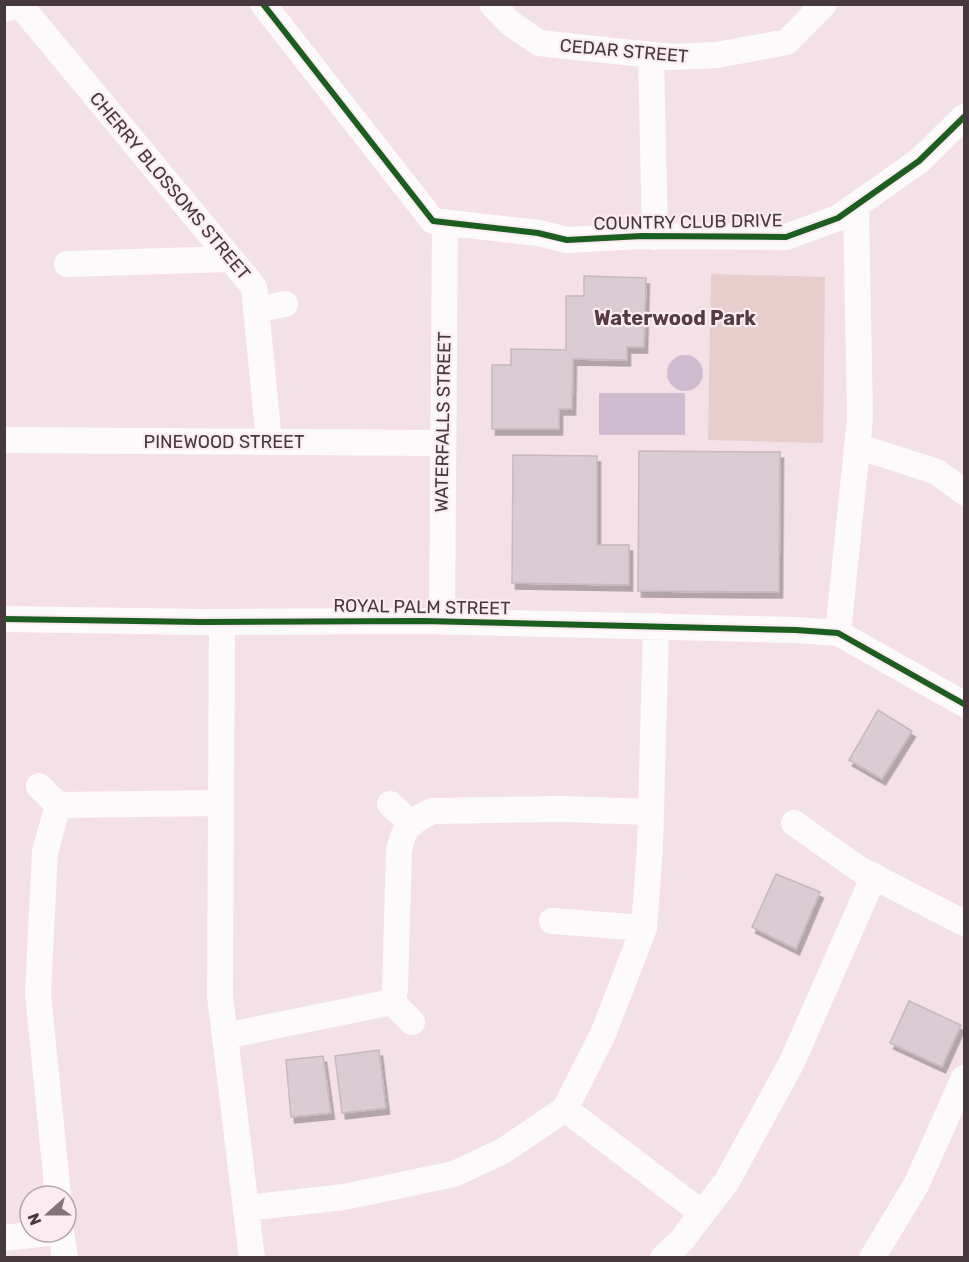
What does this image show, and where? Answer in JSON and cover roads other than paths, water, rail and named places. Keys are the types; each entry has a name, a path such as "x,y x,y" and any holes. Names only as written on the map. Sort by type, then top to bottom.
{"street":[{"name":"COUNTRY CLUB DRIVE","path":"263,4 433,221 538,233 567,240 786,237 838,218 856,206 919,162 964,117"},
{"name":"CEDAR STREET","path":"492,4 510,23 539,44 671,57 717,55 787,42 825,4"},
{"name":"CHERRY BLOSSOMS STREET","path":"4,9 20,5 254,287 269,442"},
{"path":"651,55 655,237"},
{"path":"856,206 860,418 838,633 964,704"},
{"name":"WATERFALLS STREET","path":"442,621 445,222"},
{"path":"67,264 231,259"},
{"path":"256,310 285,304"},
{"name":"PINEWOOD STREET","path":"4,440 443,443"},
{"path":"857,446 936,472 964,492"},
{"name":"ROYAL PALM STREET","path":"4,620 442,621 838,633"},
{"path":"222,622 220,996 252,1257"},
{"path":"246,1208 344,1197 454,1174 503,1151 565,1109 603,1034 644,928 651,812 656,626"},
{"path":"39,786 58,805 221,803"},
{"path":"390,804 411,824"},
{"path":"57,1184 38,993 45,852 58,805"},
{"path":"392,1002 395,990 399,850 404,830 411,824 432,811 562,809 651,812"},
{"path":"794,824 859,869 964,923"},
{"path":"663,1257 681,1241 727,1181 792,1062 874,876"},
{"path":"552,921 644,928"},
{"path":"225,1036 392,1002"},
{"path":"392,1002 411,1022"},
{"path":"872,1257 916,1185 964,1078"},
{"path":"565,1109 702,1213"}],"district":[{"name":"Waterwood Park","path":"675,318"}]}
